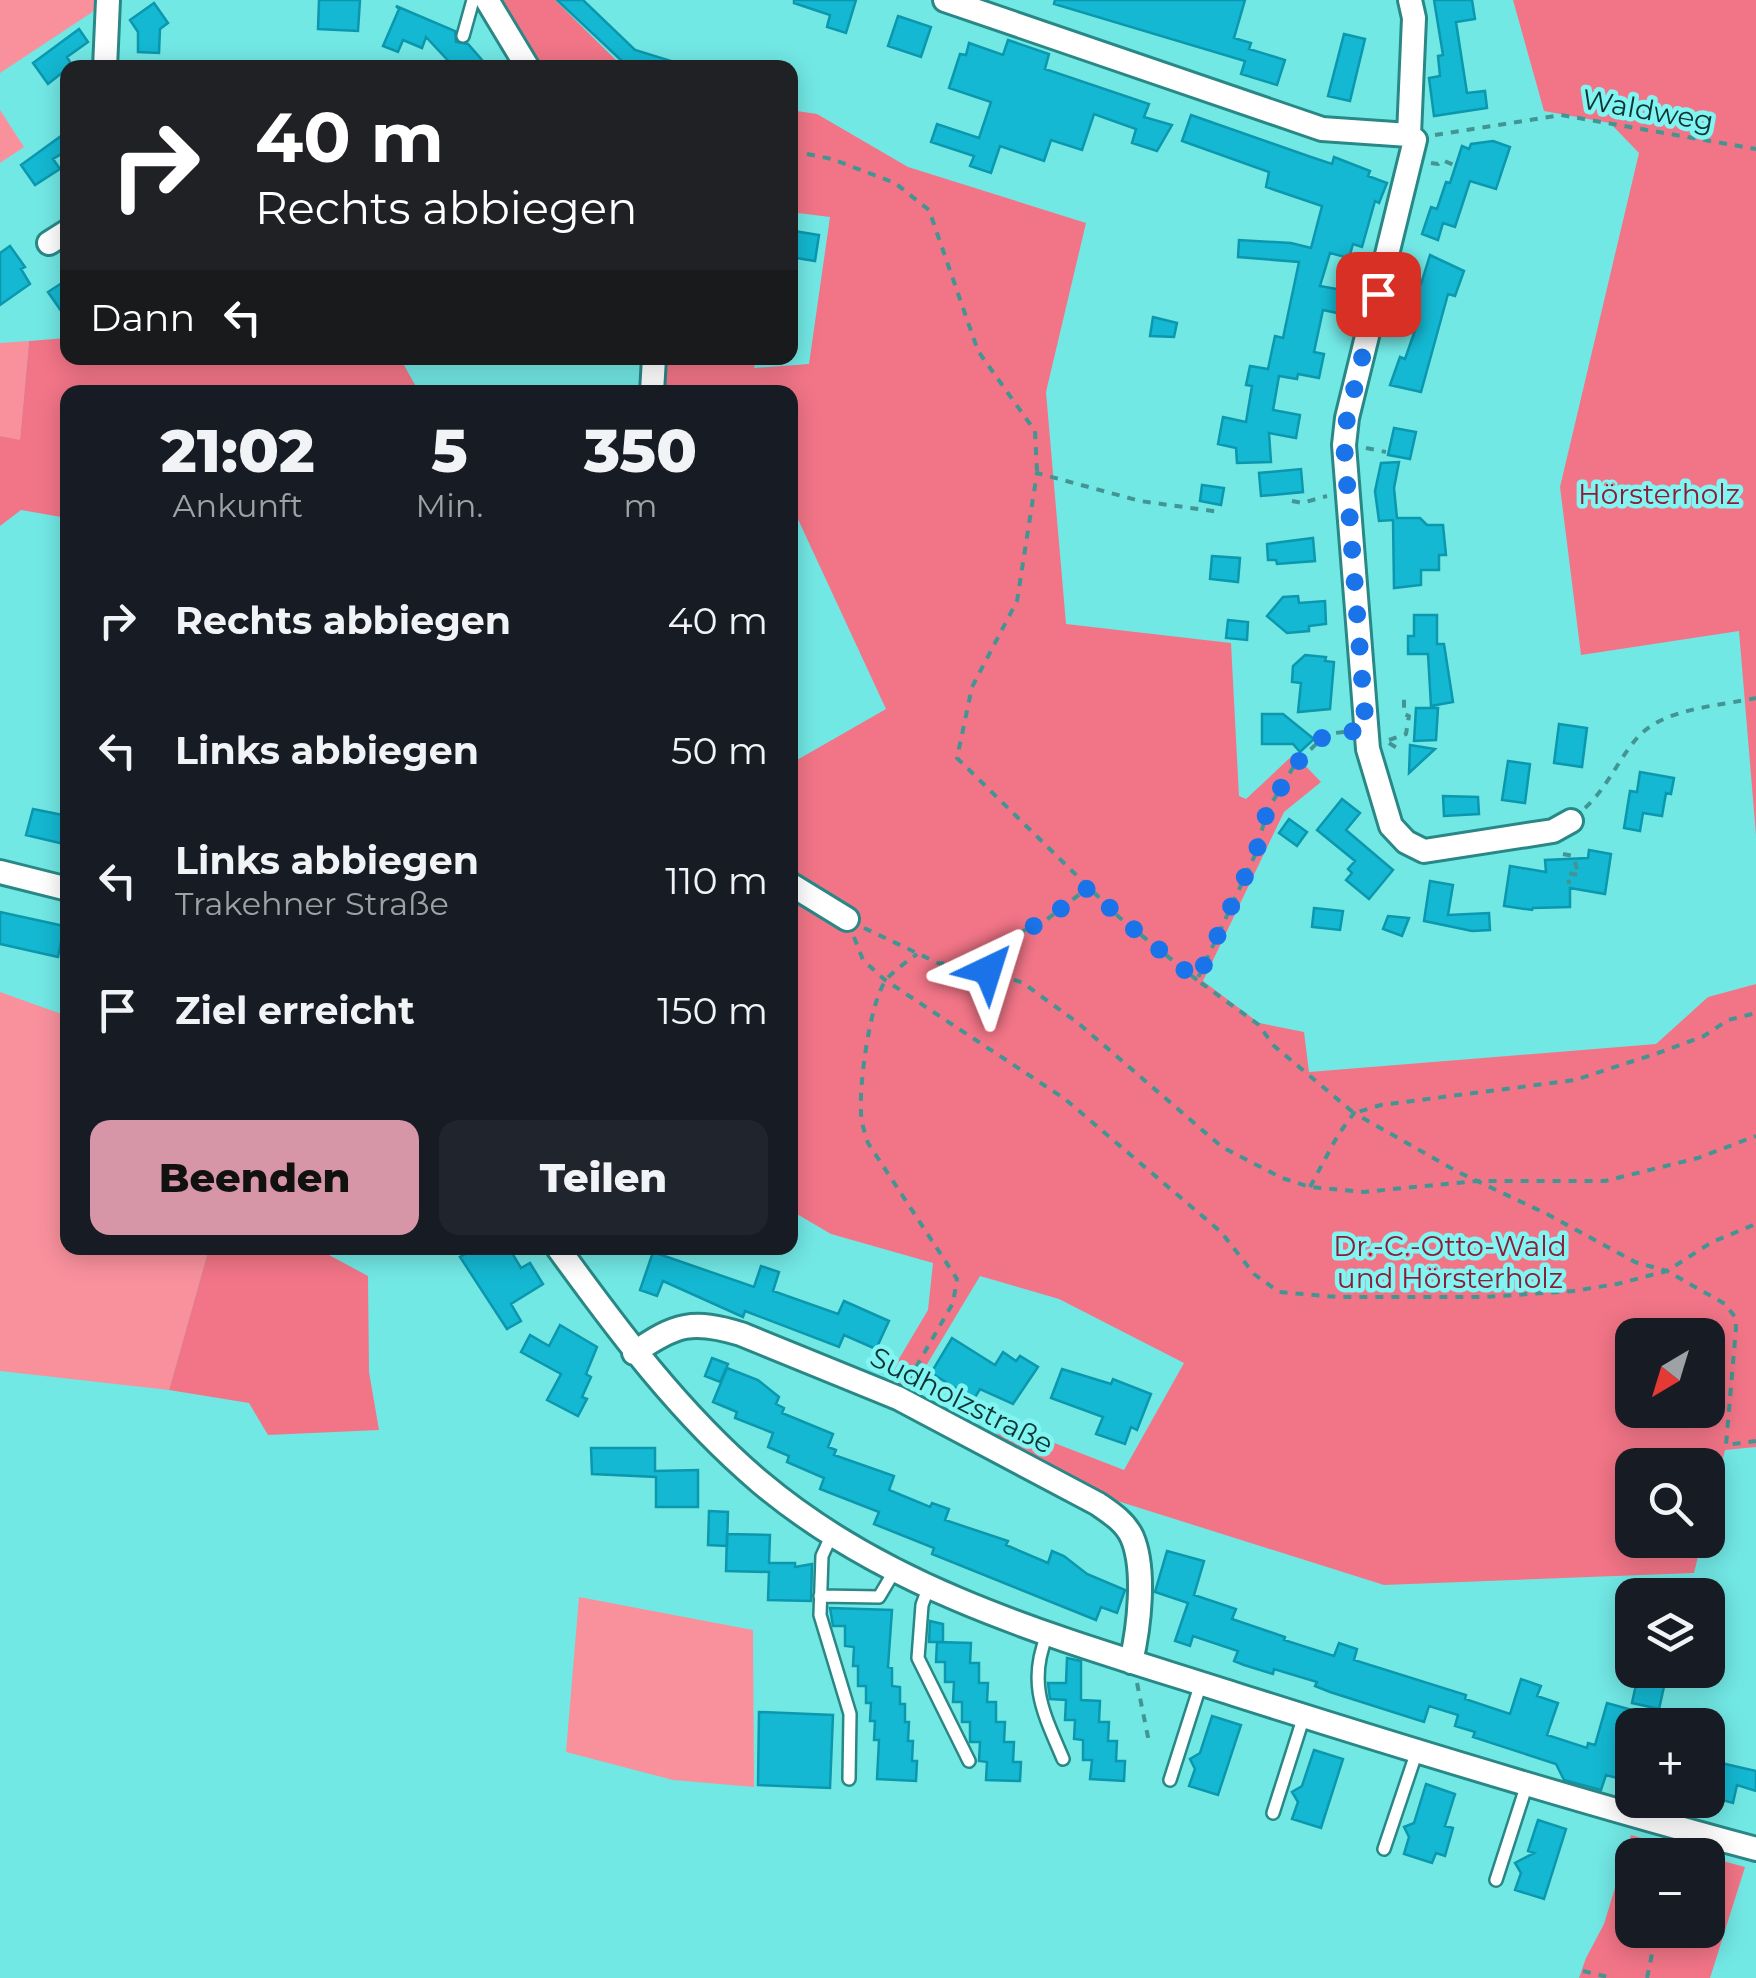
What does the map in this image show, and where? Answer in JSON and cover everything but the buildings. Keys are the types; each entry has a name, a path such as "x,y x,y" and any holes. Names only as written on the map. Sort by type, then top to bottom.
{"street":[{"path":"104,60 108,0"},
{"path":"488,0 523,60"},
{"path":"945,0 1322,129 1412,137"},
{"path":"1410,0 1414,18 1412,137 1344,444 1374,740 1391,826 1406,842 1424,851 1553,831 1572,821"},
{"path":"0,872 60,887"},
{"path":"798,889 847,918"},
{"path":"563,1255 634,1353 760,1482 832,1534 895,1570 1047,1635 1417,1751 1756,1850"},
{"name":"Sudholzstraße","path":"634,1353 672,1329 689,1324 714,1326 789,1352 898,1398 1098,1504 1132,1536 1138,1562 1137,1663"}],"lane":[{"path":"463,36 472,0"},
{"path":"832,1534 822,1556 820,1615 850,1714 849,1779"},
{"path":"820,1596 879,1597 895,1570"},
{"path":"930,1586 922,1606 918,1658 969,1761"},
{"path":"1047,1635 1040,1652 1038,1700 1063,1759"},
{"path":"1170,1780 1201,1683"},
{"path":"1273,1812 1304,1716"},
{"path":"1384,1849 1417,1751"},
{"path":"1496,1880 1526,1784"}],"path":[{"name":"Waldweg","path":"1412,137 1560,115 1756,149"},
{"path":"807,154 832,159 894,183 929,210 978,352 1034,431 1037,473 1017,602 972,688 957,758 1120,918 1259,1025 1273,1046 1354,1113 1635,1262 1667,1271 1726,1304 1735,1317 1726,1445 1756,1442"},
{"path":"1037,473 1140,501 1220,512"},
{"path":"1292,501 1324,496 1348,498"},
{"path":"1374,740 1406,734 1409,716 1403,711 1404,697"},
{"path":"1572,821 1596,798 1638,737 1652,725 1672,716 1756,698"},
{"path":"1197,980 1256,853 1267,811 1294,766 1326,734 1374,740 1402,751"},
{"path":"1562,854 1573,856 1580,876 1568,873 1568,884"},
{"path":"988,970 1017,934 1046,920 1089,887"},
{"path":"847,918 938,963 988,970 1023,983 1078,1023 1222,1147 1282,1178 1310,1187 1363,1192 1477,1180 1605,1181 1698,1158 1756,1136"},
{"path":"847,918 863,960 886,980 1065,1099 1220,1232 1254,1274 1279,1292 1337,1297 1573,1291 1667,1271 1712,1242 1756,1224"},
{"path":"898,1398 953,1303 957,1278 880,1165 861,1118 866,1046 878,998 886,980 917,954"},
{"path":"1310,1187 1354,1113 1381,1105 1575,1080 1674,1048 1704,1036 1728,1020 1756,1012"},
{"path":"1137,1663 1136,1685 1149,1742"},
{"path":"1647,1978 1653,1948"},
{"path":"1583,1971 1612,1978"}],"shaded area":[{"path":"0,0 94,0 94,11 0,73"},
{"path":"0,110 24,147 0,163"},
{"path":"29,341 20,441 0,436 0,343"},
{"path":"0,992 60,1013 60,1255 207,1255 169,1390 0,1371"},
{"path":"579,1597 753,1630 754,1787 673,1780 566,1752"}],"green space":[{"path":"494,0 555,0 616,60 531,60"},
{"name":"Hörsterholz","path":"1513,0 1756,0 1756,835 1739,631 1581,655 1560,487 1639,153 1610,123 1544,111"},
{"name":"Dr.-C.-Otto-Wald und Hörsterholz","path":"798,111 817,114 908,167 1086,223 1046,392 1066,624 1231,643 1239,796 1246,799 1294,754 1321,782 1284,812 1203,981 1259,1023 1304,1032 1309,1072 1656,1044 1708,997 1756,984 1756,1447 1615,1448 1615,1558 1698,1558 1694,1573 1384,1585 1108,1498 990,1435 1026,1432 1124,1470 1184,1363 1059,1299 980,1276 911,1391 887,1379 928,1310 933,1263 831,1234 798,1215 798,759 886,709 798,519 798,385 660,385 662,365 755,365 754,368 809,364 830,217 798,213"},
{"path":"60,339 60,365 404,365 415,385 60,385 60,517 21,510 0,526 0,436 20,440 29,341"},
{"path":"207,1255 329,1255 368,1276 369,1372 379,1430 268,1435 249,1403 169,1390"},
{"path":"1725,1862 1745,1867 1725,1930"},
{"path":"1615,1888 1615,1948 1719,1948 1710,1978 1579,1978 1604,1924"}],"route":[{"path":"988,970 1017,934 1046,920 1089,887 1120,918 1197,980 1256,853 1267,811 1294,766 1326,734 1366,730 1344,444 1378,294"}]}
